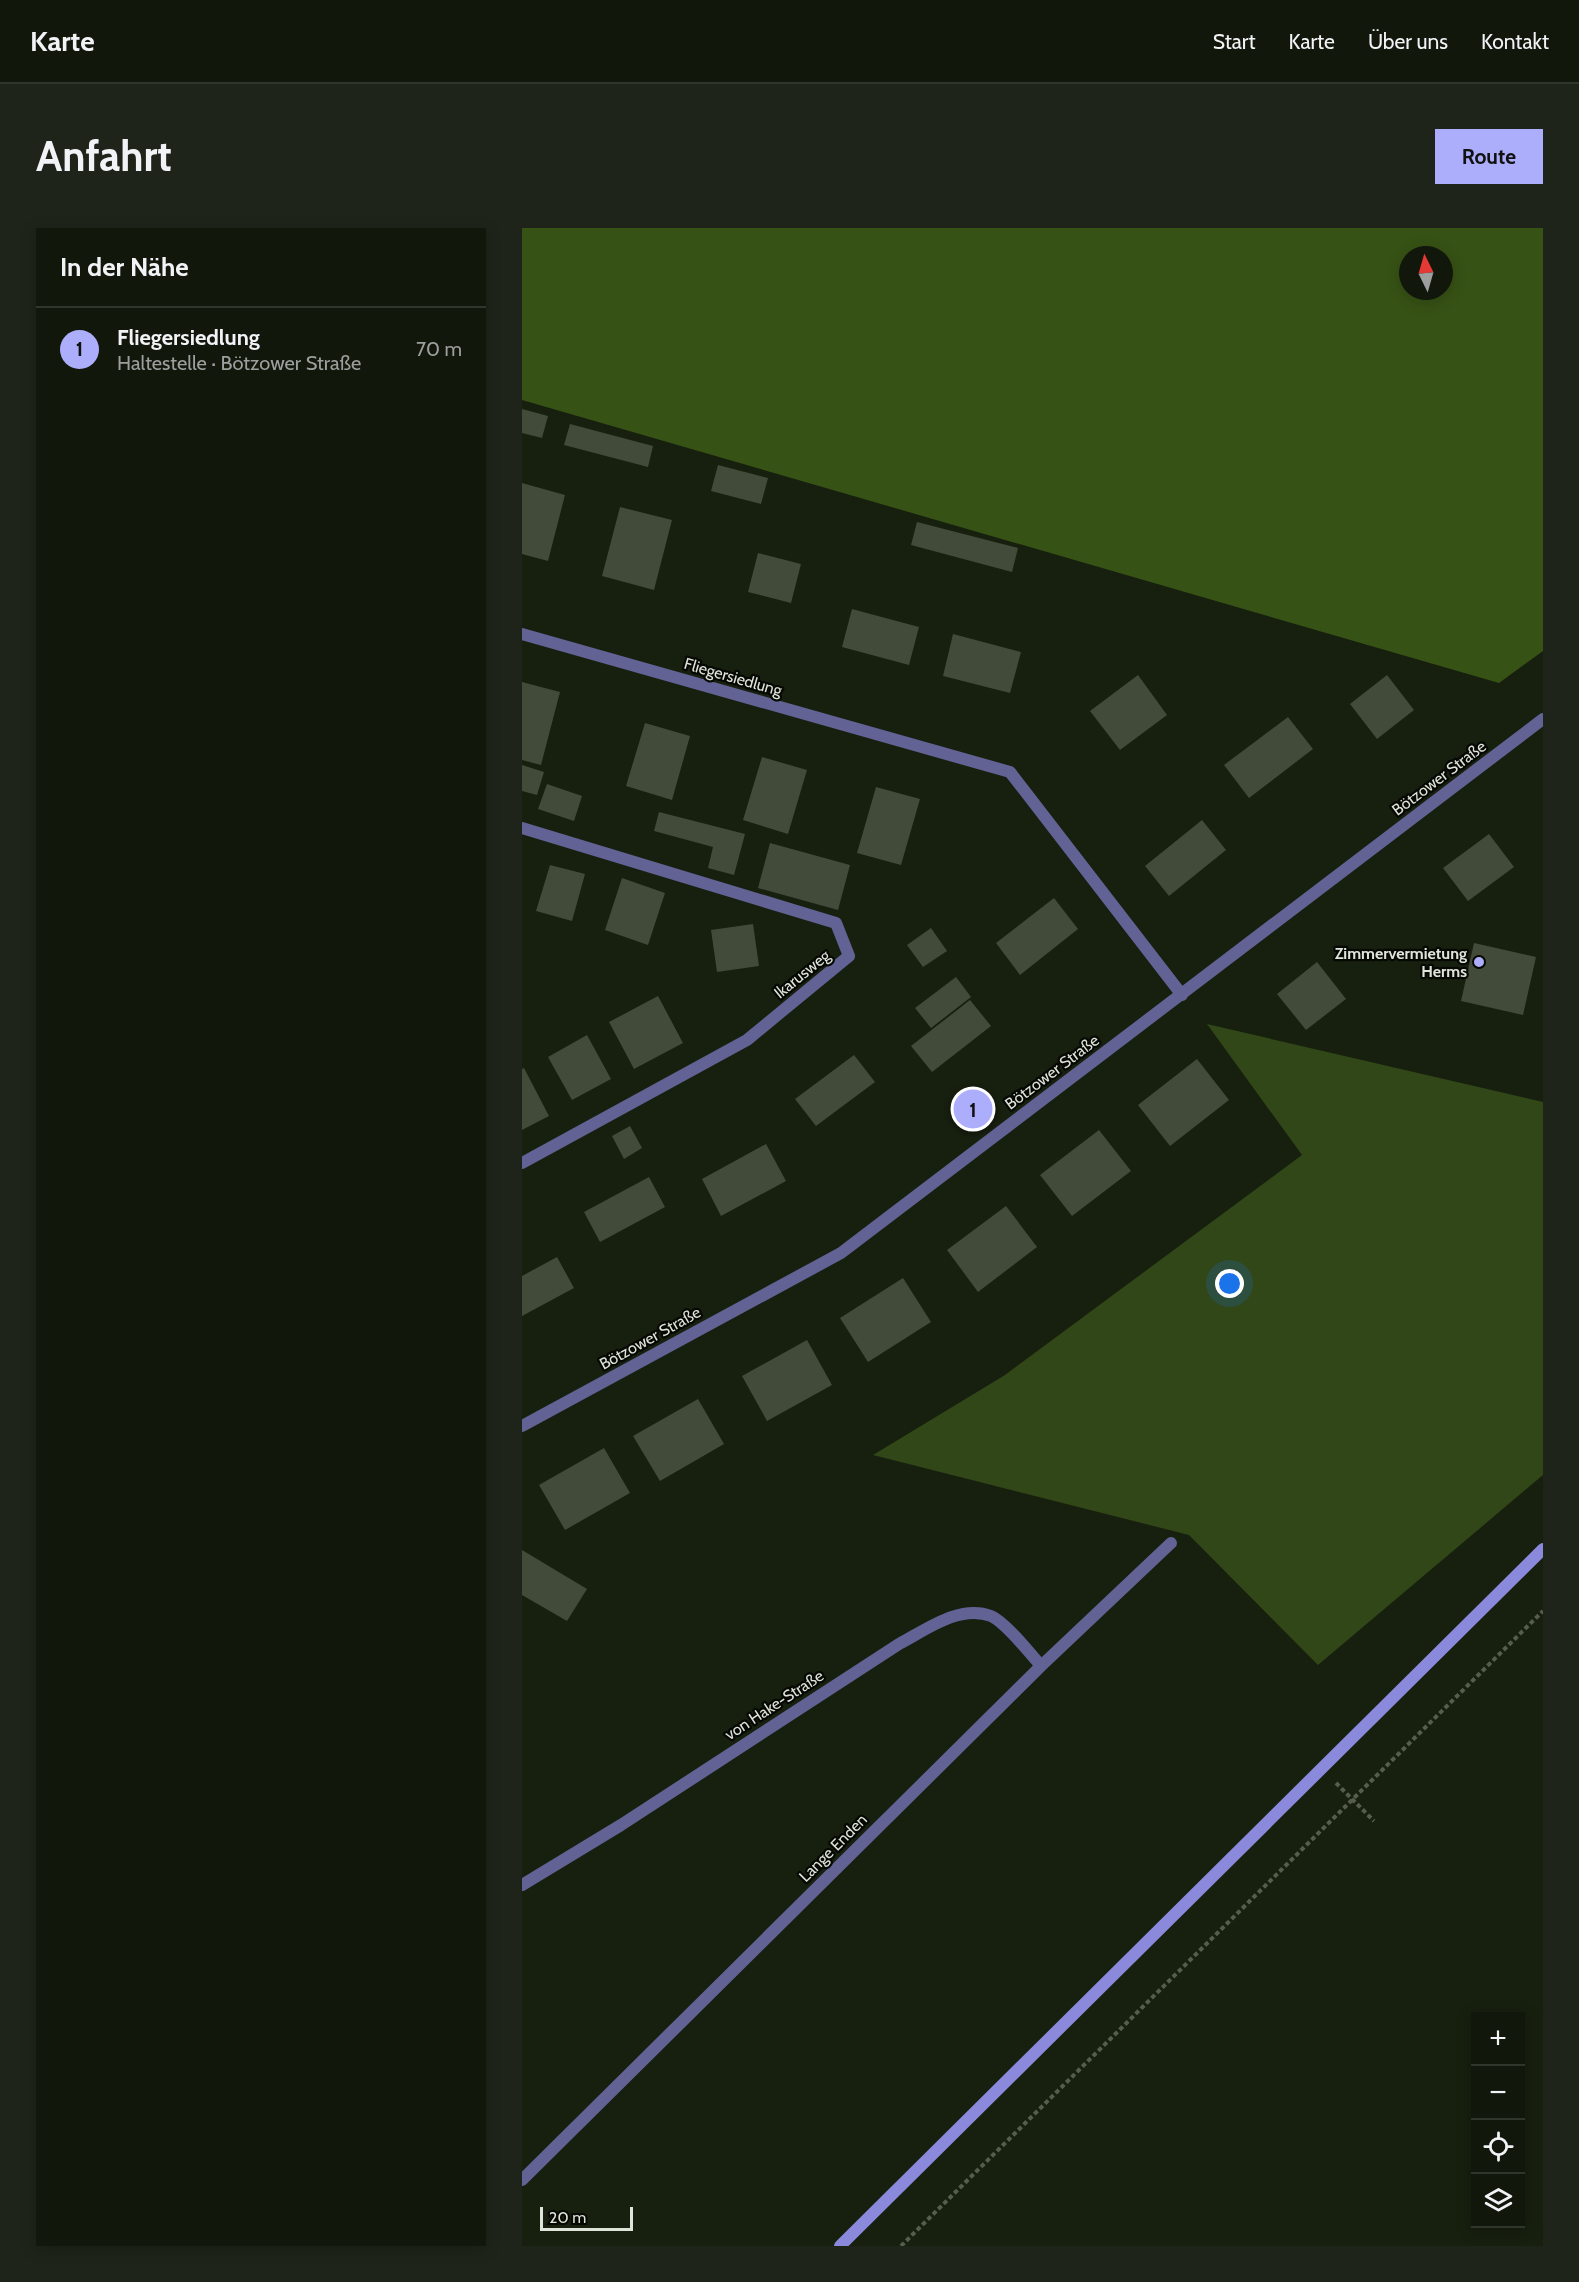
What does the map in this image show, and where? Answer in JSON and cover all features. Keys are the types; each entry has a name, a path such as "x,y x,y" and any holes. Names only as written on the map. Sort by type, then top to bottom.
{"main road":[{"path":"840,2246 1543,1549"}],"street":[{"name":"Fliegersiedlung","path":"522,634 1010,772 1182,995"},
{"name":"Bötzower Straße","path":"522,1426 841,1253 1543,719"},
{"name":"Ikarusweg","path":"522,828 836,923 849,957 747,1040 522,1163"},
{"name":"Lange Enden","path":"522,2180 1041,1666 1171,1543"},
{"name":"von Hake-Straße","path":"522,1885 621,1825 899,1644 944,1620 968,1612 992,1616 1017,1638 1041,1666"}],"path":[{"path":"901,2246 1543,1611"},
{"path":"1322,1769 1374,1821"}],"green space":[{"path":"522,228 1543,228 1543,651 1499,683 522,400"},
{"path":"1207,1024 1543,1102 1543,1475 1318,1665 1189,1535 873,1455 1005,1375 1302,1155"}],"building":[{"path":"522,409 548,416 542,438 522,433"},
{"path":"570,424 653,446 648,467 564,445"},
{"path":"718,465 768,478 761,504 711,491"},
{"path":"522,483 565,495 548,561 522,554"},
{"path":"620,507 672,520 654,590 602,576"},
{"path":"917,522 1018,548 1012,572 911,545"},
{"path":"758,553 801,564 791,603 748,592"},
{"path":"852,609 919,627 909,665 842,647"},
{"path":"953,634 1021,652 1010,693 943,676"},
{"path":"1138,675 1167,715 1120,750 1090,711"},
{"path":"1387,675 1414,710 1377,739 1350,704"},
{"path":"522,682 560,692 541,765 522,760"},
{"path":"1288,717 1313,749 1249,798 1224,765"},
{"path":"645,723 690,736 672,800 626,786"},
{"path":"762,757 807,770 788,834 743,820"},
{"path":"522,765 544,772 537,795 522,791"},
{"path":"547,784 582,796 574,821 538,809"},
{"path":"876,787 920,799 901,865 857,853"},
{"path":"659,812 745,834 734,875 708,868 713,847 654,831"},
{"path":"1202,820 1226,850 1169,896 1145,866"},
{"path":"1489,834 1514,867 1468,901 1443,868"},
{"path":"770,843 850,865 838,910 758,888"},
{"path":"550,865 585,874 572,921 536,911"},
{"path":"622,878 665,893 648,945 605,930"},
{"path":"1054,898 1078,929 1020,975 996,943"},
{"path":"753,924 759,966 717,972 711,930"},
{"path":"931,928 947,951 923,967 907,945"},
{"path":"1474,943 1536,957 1523,1015 1461,1001"},
{"path":"1317,962 1346,999 1306,1030 1277,994"},
{"path":"956,977 971,997 931,1028 915,1008"},
{"path":"658,996 683,1043 634,1069 609,1022"},
{"path":"970,1000 991,1026 932,1072 911,1046"},
{"path":"587,1035 611,1079 572,1100 548,1057"},
{"path":"854,1055 875,1082 816,1126 795,1099"},
{"path":"1197,1059 1229,1100 1170,1146 1138,1105"},
{"path":"524,1068 549,1116 522,1130 522,1069"},
{"path":"630,1126 642,1148 624,1159 612,1136"},
{"path":"1099,1130 1131,1171 1072,1216 1040,1175"},
{"path":"766,1144 786,1181 721,1216 702,1179"},
{"path":"649,1177 665,1207 600,1242 584,1212"},
{"path":"1006,1206 1037,1247 978,1292 947,1250"},
{"path":"557,1257 574,1288 522,1316 522,1276"},
{"path":"903,1278 931,1322 868,1362 840,1318"},
{"path":"807,1340 832,1385 767,1421 742,1376"},
{"path":"698,1399 724,1444 660,1481 633,1436"},
{"path":"604,1448 630,1493 565,1530 539,1485"},
{"path":"522,1550 587,1589 567,1621 522,1595"}],"place":[{"name":"Zimmervermietung Herms","path":"1479,962"},
{"name":"Fliegersiedlung","path":"973,1109"}]}
